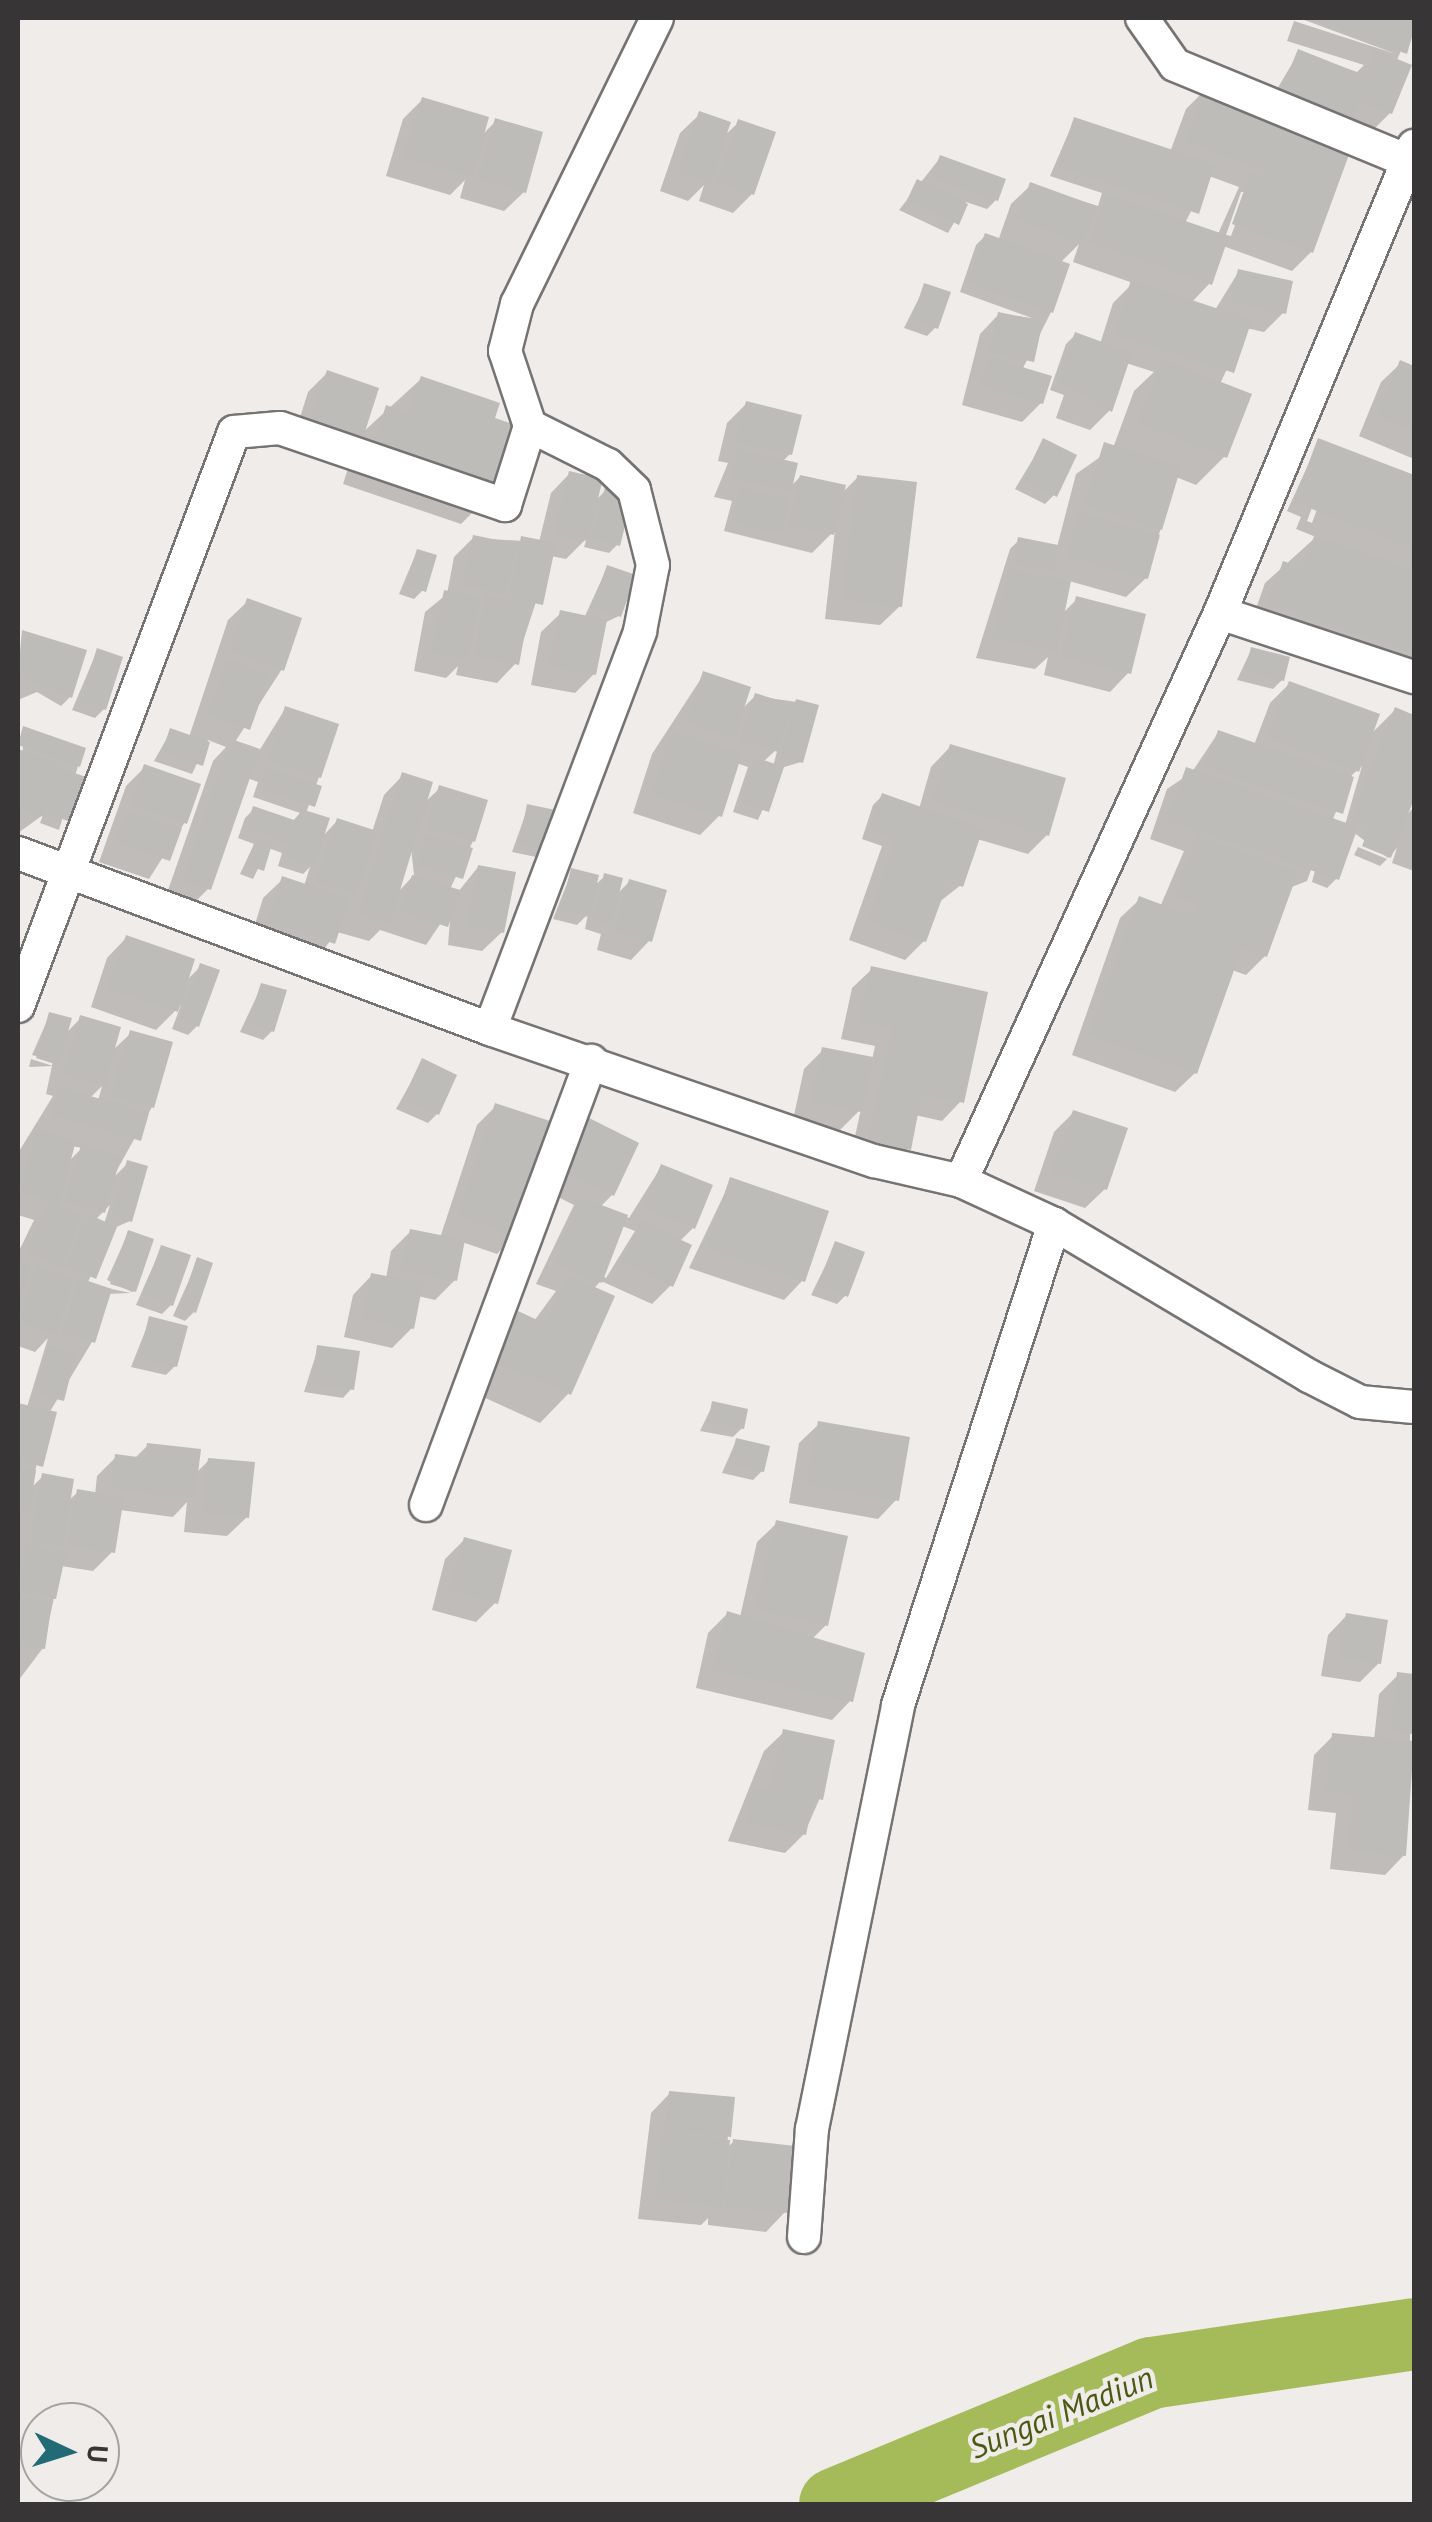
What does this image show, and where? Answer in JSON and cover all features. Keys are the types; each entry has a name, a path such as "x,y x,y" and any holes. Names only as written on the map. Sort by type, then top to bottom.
{"street":[{"path":"18,1006 64,872 234,432 280,428 505,505 530,426 506,351 517,304 658,18"},
{"path":"961,1181 1220,613 1411,153 1175,65 1142,18"},
{"path":"490,1029 640,630 652,565 634,490 608,465 530,426"},
{"path":"1220,613 1414,677"},
{"path":"18,852 490,1029 874,1161 961,1181 1054,1224 1308,1376 1360,1402 1414,1407"},
{"path":"426,1505 590,1062"},
{"path":"804,2237 812,2129 898,1706 1054,1224"}],"building":[{"path":"1306,18 1414,18 1414,30 1407,54"},
{"path":"1298,49 1366,76 1375,50 1412,65 1392,114 1360,101 1349,128 1278,99"},
{"path":"1205,87 1354,141 1313,253 1232,224 1251,171 1283,177 1185,141"},
{"path":"422,97 489,117 472,177 404,157"},
{"path":"699,111 731,122 710,183 677,172"},
{"path":"1074,117 1215,164 1199,214 1058,167"},
{"path":"495,118 543,132 526,193 478,179"},
{"path":"738,119 776,132 754,195 717,182"},
{"path":"940,155 1006,179 998,201 931,178"},
{"path":"917,179 968,204 959,225 907,200"},
{"path":"1030,182 1096,206 1083,243 1017,219"},
{"path":"1107,194 1229,236 1212,285 1090,242"},
{"path":"985,233 1070,264 1053,313 967,283"},
{"path":"1238,269 1293,281 1286,314 1230,301"},
{"path":"1131,280 1252,320 1234,373 1114,334"},
{"path":"924,283 951,292 938,329 912,319"},
{"path":"998,312 1043,321 1034,362 990,353"},
{"path":"1075,332 1132,353 1112,412 1057,381"},
{"path":"989,357 1052,376 1043,404 980,386"},
{"path":"1162,359 1252,394 1227,458 1138,423"},
{"path":"1400,360 1414,366 1414,432 1377,416"},
{"path":"327,370 379,388 360,447 307,430"},
{"path":"421,376 500,403 495,418 516,425 492,496 370,455 386,405 408,413"},
{"path":"746,401 802,415 792,455 736,442"},
{"path":"1043,438 1077,455 1057,497 1023,480"},
{"path":"1318,438 1414,475 1414,549 1294,502"},
{"path":"1104,442 1181,467 1162,530 1084,505"},
{"path":"738,449 798,463 791,492 732,478"},
{"path":"569,471 603,479 587,541 554,533"},
{"path":"800,475 846,485 834,535 788,524"},
{"path":"857,475 917,482 902,607 843,600"},
{"path":"605,487 633,494 620,546 592,538"},
{"path":"740,488 789,500 781,534 732,522"},
{"path":"1079,512 1160,535 1148,579 1067,556"},
{"path":"473,535 517,544 506,594 463,585"},
{"path":"521,536 556,543 543,605 509,598"},
{"path":"1314,536 1414,570 1414,653 1268,604 1283,561 1303,568"},
{"path":"1018,537 1058,545 1053,572 1013,563"},
{"path":"417,549 437,555 426,592 406,585"},
{"path":"607,565 636,575 621,617 592,607"},
{"path":"1008,569 1071,581 1057,651 993,639"},
{"path":"444,590 480,597 468,660 432,652"},
{"path":"486,596 530,605 519,665 474,656"},
{"path":"1076,596 1146,614 1131,674 1061,656"},
{"path":"247,598 302,618 284,671 229,651"},
{"path":"560,610 607,620 596,675 549,666"},
{"path":"22,630 87,650 72,698 18,675"},
{"path":"1251,647 1290,657 1284,681 1245,671"},
{"path":"97,648 123,657 106,710 80,701"},
{"path":"227,659 270,674 250,730 208,714"},
{"path":"703,671 751,687 734,739 686,723"},
{"path":"1289,681 1380,714 1359,772 1267,738"},
{"path":"755,693 793,705 778,752 740,740"},
{"path":"796,699 819,705 803,763 781,757"},
{"path":"285,706 339,724 321,778 268,760"},
{"path":"1395,707 1414,715 1414,799 1391,858 1362,846 1370,826 1351,820"},
{"path":"23,726 86,748 80,767 18,745"},
{"path":"170,728 210,742 203,766 162,752"},
{"path":"1218,730 1354,777 1343,814 1205,768"},
{"path":"671,732 742,754 722,817 651,794"},
{"path":"231,739 260,749 211,890 182,880"},
{"path":"950,744 1066,778 1049,836 933,802"},
{"path":"18,749 62,765 44,817 18,807"},
{"path":"755,757 784,767 769,812 741,803"},
{"path":"144,764 201,784 187,824 130,804"},
{"path":"1186,767 1358,827 1339,880 1167,820"},
{"path":"267,768 322,786 315,807 260,788"},
{"path":"63,769 86,777 71,822 48,814"},
{"path":"402,772 433,782 390,923 358,914"},
{"path":"439,785 488,800 475,842 426,828"},
{"path":"882,793 983,829 963,887 948,882 926,942 867,921 896,839 869,830"},
{"path":"527,804 560,811 552,850 519,844"},
{"path":"253,806 297,821 301,809 330,818 314,866 285,857 290,844 246,829"},
{"path":"128,810 182,828 170,861 116,843"},
{"path":"337,818 377,831 356,895 316,882"},
{"path":"426,834 473,848 463,879 417,865"},
{"path":"1197,835 1298,872 1267,957 1242,948 1197,1074 1089,1035 1139,896 1195,917 1199,905 1175,896"},
{"path":"256,838 272,844 264,871 247,865"},
{"path":"478,865 516,872 504,933 466,926"},
{"path":"571,868 599,875 589,917 561,910"},
{"path":"604,873 623,878 611,926 593,920"},
{"path":"412,875 460,890 448,927 400,912"},
{"path":"282,876 350,899 335,944 268,921"},
{"path":"629,879 667,890 652,942 614,931"},
{"path":"126,935 195,959 178,1012 108,988"},
{"path":"200,963 220,970 199,1027 180,1020"},
{"path":"871,966 988,992 964,1103 922,1093 911,1150 868,1140 893,1027 859,1020"},
{"path":"261,983 287,990 274,1032 248,1023"},
{"path":"49,1012 72,1018 58,1065 36,1058"},
{"path":"80,1015 121,1027 104,1087 64,1075"},
{"path":"130,1030 173,1042 154,1108 111,1096"},
{"path":"822,1047 873,1057 861,1112 811,1101"},
{"path":"422,1058 457,1075 439,1115 403,1099"},
{"path":"59,1087 149,1113 141,1141 51,1115"},
{"path":"495,1103 556,1123 519,1236 458,1216"},
{"path":"1073,1110 1128,1128 1107,1190 1052,1172"},
{"path":"587,1117 639,1143 614,1196 561,1171"},
{"path":"37,1129 76,1141 59,1203 19,1191"},
{"path":"81,1145 121,1156 105,1213 65,1202"},
{"path":"127,1160 148,1166 132,1222 112,1216"},
{"path":"661,1164 713,1185 695,1229 643,1208"},
{"path":"730,1177 829,1211 805,1282 706,1248"},
{"path":"580,1197 628,1215 602,1283 554,1264"},
{"path":"48,1202 82,1215 61,1267 27,1253"},
{"path":"88,1214 117,1227 96,1279 66,1266"},
{"path":"641,1221 692,1245 673,1287 622,1262"},
{"path":"410,1229 465,1240 457,1281 401,1270"},
{"path":"128,1230 154,1239 136,1292 110,1284"},
{"path":"835,1241 865,1252 848,1297 818,1285"},
{"path":"161,1245 191,1255 173,1306 143,1296"},
{"path":"197,1257 213,1263 196,1313 180,1307"},
{"path":"18,1260 31,1265 18,1305"},
{"path":"36,1266 74,1279 56,1334 18,1322"},
{"path":"371,1273 423,1283 414,1329 362,1319"},
{"path":"568,1275 615,1296 571,1395 495,1361 518,1311 546,1324"},
{"path":"79,1278 112,1289 95,1343 62,1332"},
{"path":"149,1316 188,1326 177,1367 139,1358"},
{"path":"317,1345 360,1351 354,1390 312,1384"},
{"path":"48,1346 76,1353 64,1401 36,1394"},
{"path":"712,1401 748,1409 744,1429 708,1422"},
{"path":"18,1403 57,1412 43,1467 18,1460"},
{"path":"818,1421 910,1437 899,1501 807,1484"},
{"path":"736,1438 770,1446 764,1472 730,1464"},
{"path":"147,1443 201,1449 195,1498 111,1489 115,1454 145,1458"},
{"path":"208,1458 255,1462 249,1518 202,1513"},
{"path":"18,1467 36,1470 29,1515 18,1513"},
{"path":"42,1473 74,1479 63,1546 30,1541"},
{"path":"77,1489 124,1497 115,1553 67,1545"},
{"path":"776,1520 848,1536 828,1626 756,1609"},
{"path":"464,1537 512,1550 498,1604 449,1590"},
{"path":"26,1544 66,1552 56,1599 18,1591"},
{"path":"18,1597 52,1602 45,1649 18,1645"},
{"path":"727,1611 865,1653 853,1702 713,1669"},
{"path":"1346,1613 1388,1620 1381,1664 1339,1657"},
{"path":"1397,1672 1414,1674 1414,1734 1391,1732"},
{"path":"783,1729 835,1740 823,1800 770,1788"},
{"path":"1332,1733 1414,1741 1406,1856 1348,1850 1354,1794 1326,1792"},
{"path":"754,1787 813,1800 806,1835 746,1822"},
{"path":"669,2091 735,2097 731,2137 665,2130"},
{"path":"663,2133 730,2140 723,2207 656,2200"},
{"path":"733,2139 795,2146 788,2213 726,2207"}],"waterway":[{"name":"Sungai Madiun","path":"835,2504 1151,2373 1414,2334"}]}
